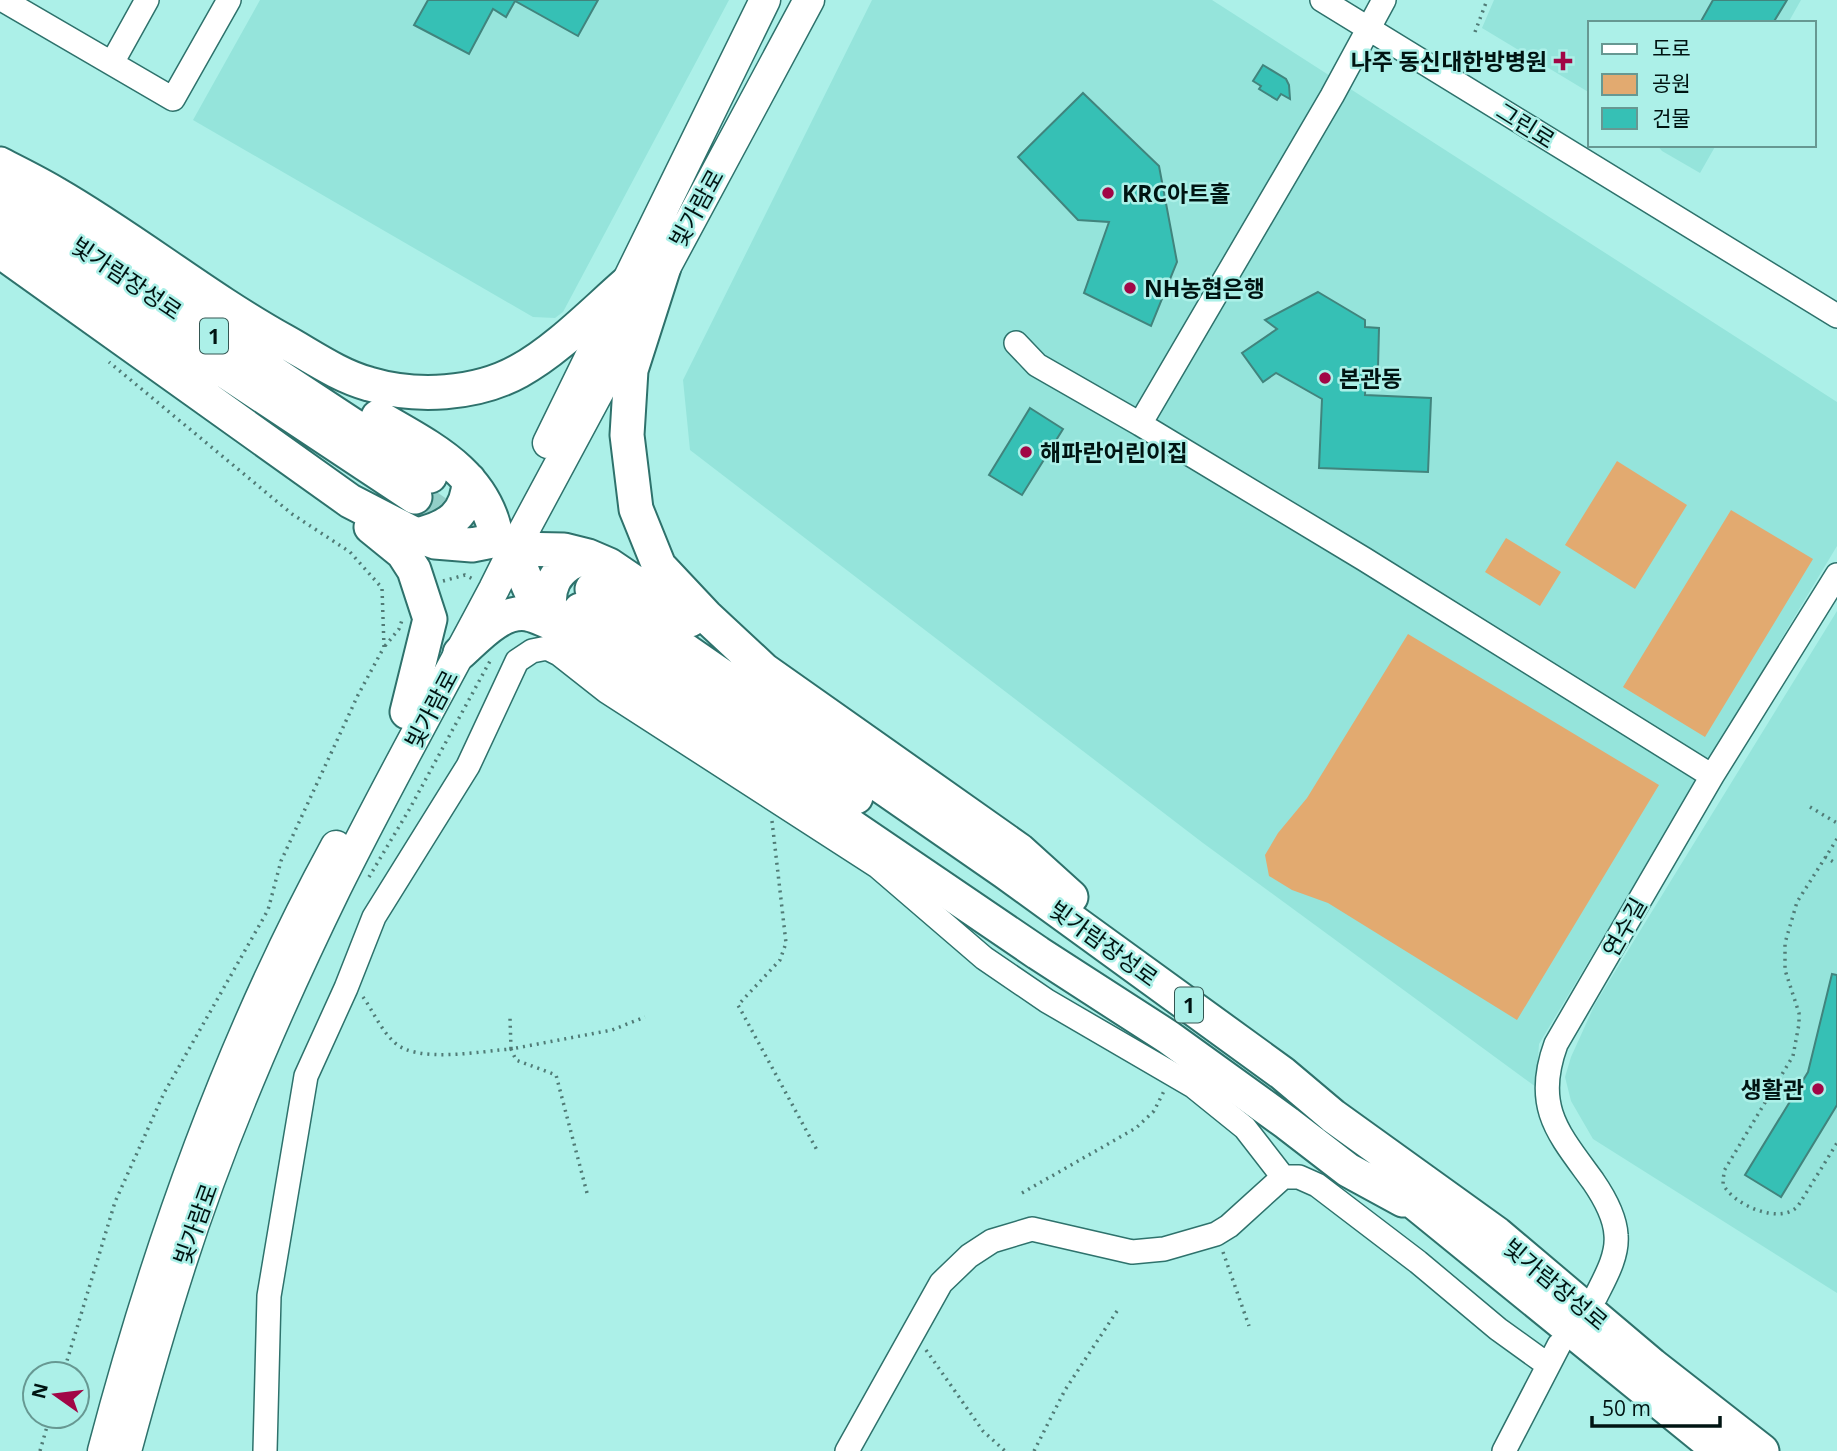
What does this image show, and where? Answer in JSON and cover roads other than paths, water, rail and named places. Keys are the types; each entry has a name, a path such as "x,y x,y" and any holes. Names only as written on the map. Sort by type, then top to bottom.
{"highway":[{"path":"0,164 58,195 248,321 344,374 368,384 398,391 444,394 519,372 550,350 626,284"},
{"name":"빛가람장성로","path":"0,193 422,487 0,222"},
{"path":"0,251 350,501 435,542 564,550 589,556 609,565 764,670 1019,850 1122,939 1321,1085 1377,1133 1395,1160"},
{"path":"664,267 631,370 627,435 636,509 659,566 706,616 764,670"},
{"path":"248,321 325,386 439,453 479,491 544,614 575,608"},
{"path":"416,535 445,526 457,516 469,494 469,480"},
{"path":"350,501 359,518 403,553 421,587 430,620 407,712"},
{"path":"575,608 548,607 553,583 567,564 589,556"},
{"path":"460,653 499,620 516,614 575,608"},
{"name":"빛가람장성로","path":"575,608 643,621 1005,872 1282,1073 1333,1116 1497,1234 1652,1365 1762,1451"},
{"name":"빛가람장성로","path":"575,608 1026,945 1168,1037 1348,1170 1427,1213 1720,1451"}],"main road":[{"name":"빛가람로","path":"126,1451 181,1261 228,1135 268,1039 337,888 460,653 532,476 765,0"},
{"name":"빛가람로","path":"103,1451 132,1341 170,1225 214,1108 267,983 310,893 477,580 506,545 664,267 809,0"}],"street":[{"path":"4,0 173,99 229,0"},
{"path":"113,63 147,0"},
{"name":"그린로","path":"1322,0 1837,316"},
{"path":"1140,424 1332,96 1384,0"},
{"path":"1016,343 1037,365 1364,559 1712,776"},
{"name":"연수길","path":"1596,1296 1616,1251 1616,1234 1603,1196 1561,1138 1550,1115 1549,1063 1556,1044 1712,776 1837,575"},
{"path":"265,1451 269,1296 306,1076 374,917 467,766 517,661 532,651 547,648 559,654 606,691 877,866 984,958 1046,1001 1193,1086 1245,1128 1283,1177"},
{"path":"847,1451 941,1283 970,1256 992,1241 1031,1229 1132,1252 1164,1249 1216,1234 1229,1226 1283,1177 1299,1177 1317,1185 1418,1262 1498,1329 1554,1355 1504,1451"}],"tunnel":[{"path":"415,497 473,537"}],"place":[{"name":"나주 동신대한방병원","path":"1563,61"},
{"name":"KRC아트홀","path":"1108,193"},
{"name":"NH농협은행","path":"1130,288"},
{"name":"본관동","path":"1325,378"},
{"name":"해파란어린이집","path":"1026,452"},
{"name":"생활관","path":"1818,1089"}]}
